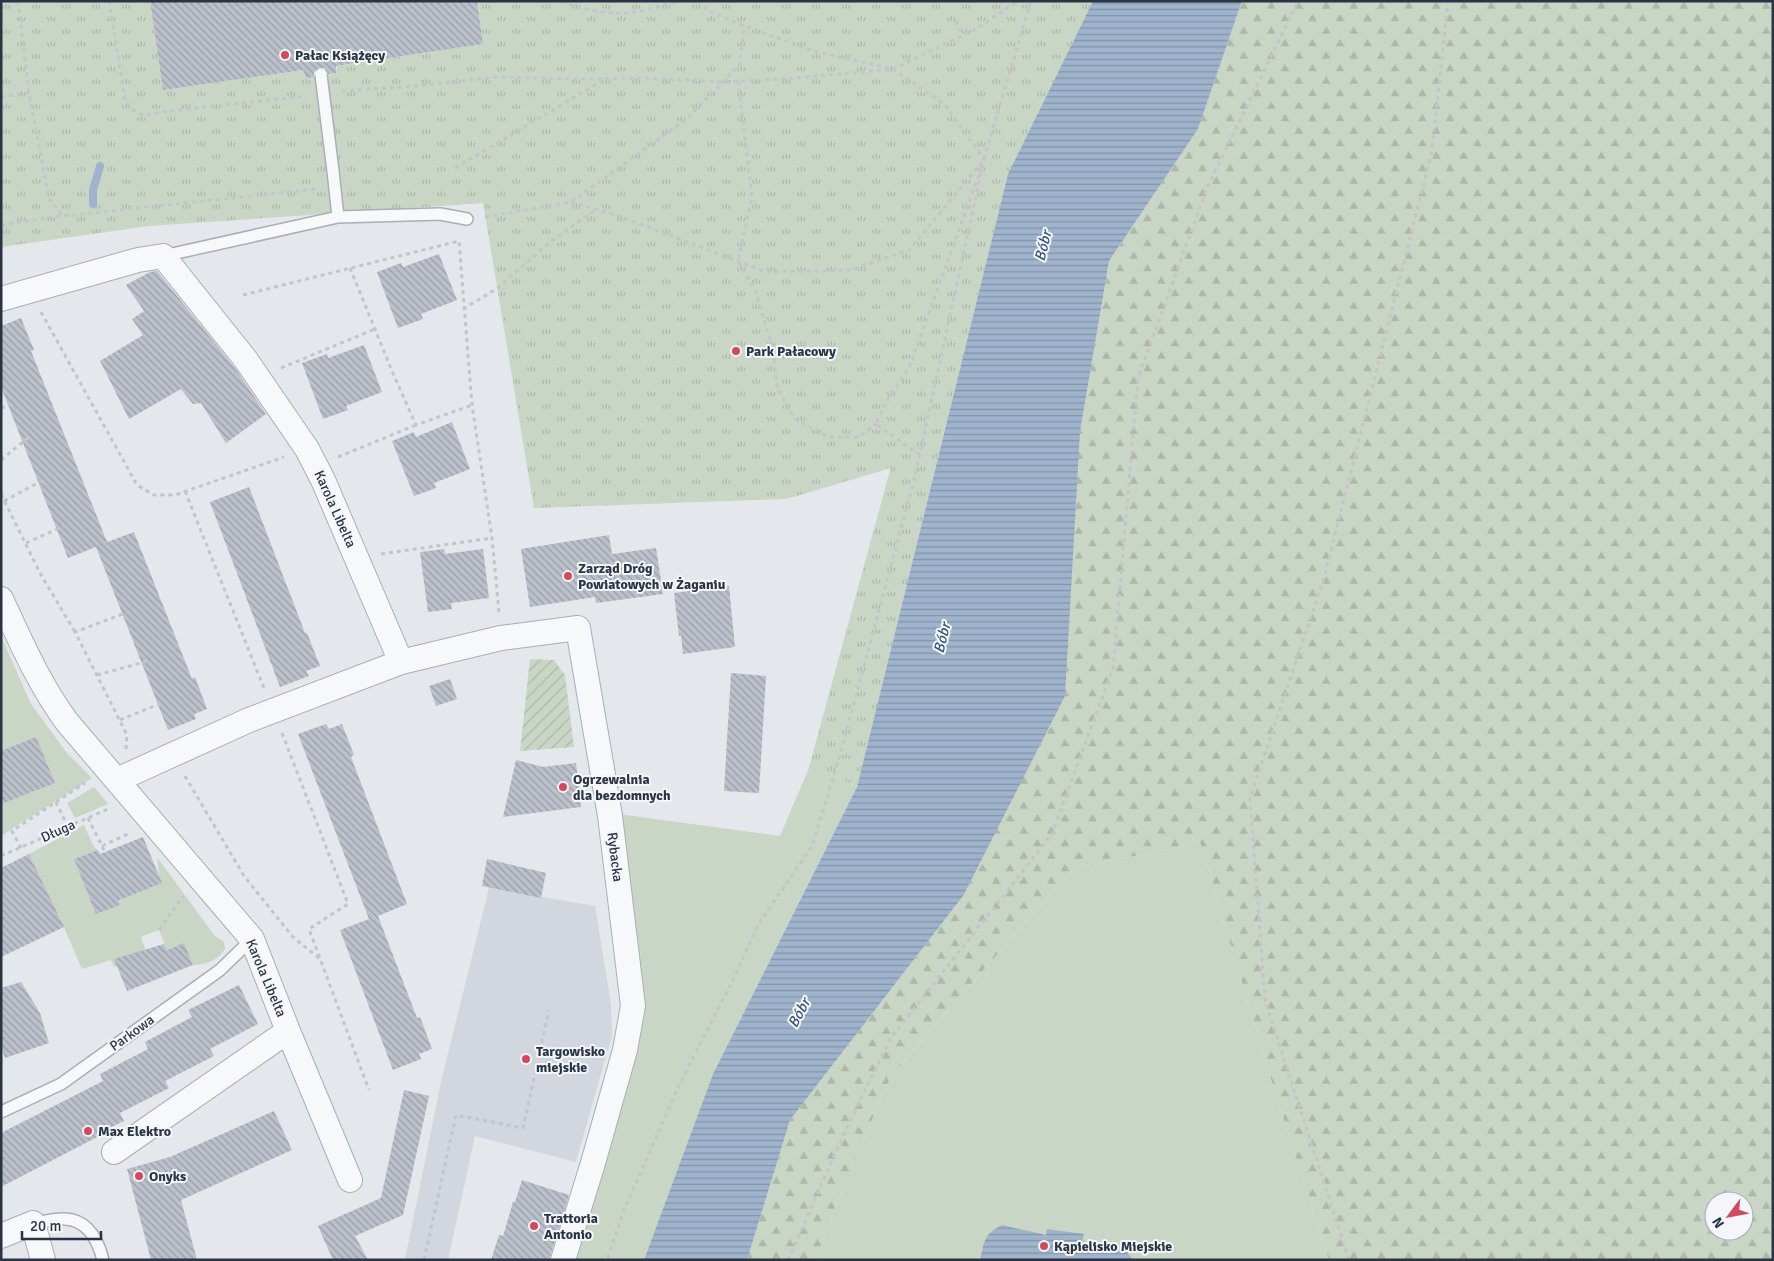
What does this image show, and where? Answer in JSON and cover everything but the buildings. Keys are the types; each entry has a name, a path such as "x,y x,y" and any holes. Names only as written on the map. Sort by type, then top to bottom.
{"street":[{"path":"1,299 138,260 163,256"},
{"name":"Karola Libelta","path":"163,256 246,360 312,457 401,662"},
{"name":"Karola Libelta","path":"1,599 37,677 51,700 252,939 350,1180"},
{"name":"Rybacka","path":"401,662 501,638 578,628 610,816 632,1006 626,1050 563,1260"},
{"path":"117,780 249,720 401,662"},
{"path":"114,1152 288,1031"},
{"path":"1,1236 34,1223 43,1260"}],"lane":[{"path":"321,76 338,217"},
{"path":"163,256 338,217 440,214 467,220"},
{"name":"Parkowa","path":"1,1112 61,1084 220,970 252,939"},
{"path":"34,1223 65,1219 85,1225 100,1247 103,1260"}],"path":[{"path":"18,1 29,93 49,199 63,216"},
{"path":"109,1 124,100 132,110 146,116 160,112 309,95"},
{"path":"562,1 568,5 592,10 625,13 679,1"},
{"path":"607,1260 624,1210 680,1084 731,984 758,925 812,846 840,755 920,455 984,159 945,105 893,69 813,51 709,11 698,1"},
{"path":"338,92 497,77 645,78 723,82 783,79 893,69 978,28 1018,1"},
{"path":"738,81 752,197 738,261 755,290 774,353 777,387 794,419 828,437 859,437 876,424 886,402 909,368 984,159 1031,1"},
{"path":"788,1260 842,1136 890,1039 1052,834 1113,668 1138,378 1207,188 1298,1"},
{"path":"1349,1260 1265,1000 1250,798 1324,578 1432,151 1448,1"},
{"path":"956,21 964,35"},
{"path":"467,220 571,202 687,119 740,64 744,26"},
{"path":"455,168 605,78"},
{"path":"1,97 29,93"},
{"path":"571,202 619,216 766,272 851,270 909,250 984,159"},
{"path":"1,225 63,216 334,188"},
{"path":"463,309 498,288 549,243 595,209"},
{"path":"243,295 459,241 472,405 492,538 501,638"},
{"path":"350,268 416,425"},
{"path":"28,290 137,486 154,495 175,495 312,457 416,425 472,405"},
{"path":"1,408 13,404"},
{"path":"876,424 920,455"},
{"path":"1,460 29,437 20,445"},
{"path":"4,501 45,479"},
{"path":"185,492 348,904 309,929 369,1090"},
{"path":"1,494 40,572 76,632"},
{"path":"26,543 64,526"},
{"path":"377,555 492,538"},
{"path":"98,675 148,661"},
{"path":"120,720 164,702"},
{"path":"21,848 12,832 92,778"},
{"path":"56,802 68,827"},
{"name":"Długa","path":"1,856 115,806"},
{"path":"88,818 105,852"},
{"path":"102,846 136,830"},
{"path":"159,930 187,891"},
{"path":"424,1260 456,1115 523,1128 549,1010"}],"shaded area":[{"name":"Targowisko miejskie","path":"489,888 595,906 611,1004 612,1035 576,1162 475,1136 448,1260 405,1260 441,1082"}],"green space":[{"name":"Park Pałacowy","path":"1,1 150,1 163,90 303,70 306,78 336,73 337,66 483,44 477,1 1093,1 1008,174 857,787 825,771 809,768 891,468 786,499 534,508 483,203 149,226 1,247"},
{"path":"1242,1 1773,1 1773,1260 1329,1260 1273,1086 1200,842 1074,869 1026,921 891,1076 844,1184 816,1260 747,1260 790,1120 963,896 1080,432 1109,261 1198,129"},
{"path":"903,447 830,773 857,787 713,1074 644,1260 568,1260 626,1064 618,814 780,836 809,768 891,467"},
{"path":"1,636 31,704 67,753 92,778 1,836"},
{"path":"530,659 554,660 565,675 574,747 520,751"},
{"path":"94,787 108,804 75,818 67,803"},
{"path":"84,825 94,847 98,850 74,859 98,914 120,903 122,895 160,884 157,857 214,935 224,942 225,949 222,953 211,961 193,965 184,943 167,950 159,930 141,937 148,957 114,967 111,960 82,969 29,854"},
{"path":"1200,842 1273,1086 1329,1260 816,1260 844,1184 891,1076 1026,921 1074,869"}],"water":[{"name":"Bóbr","path":"1093,1 1242,1 1198,129 1109,261 1080,432 1065,696 963,896 790,1120 747,1260 644,1260 713,1074 857,787 1008,174"},
{"name":"Kąpielisko Miejskie","path":"1002,1225 1046,1235 1047,1229 1084,1234 1082,1241 1127,1252 1133,1260 980,1260 988,1235"}],"waterway":[{"path":"93,204 93,190 100,166"}],"place":[{"name":"Pałac Książęcy","path":"285,55"},
{"name":"Park Pałacowy","path":"736,351"},
{"name":"Zarząd Dróg Powiatowych w Żaganiu","path":"568,576"},
{"name":"Ogrzewalnia dla bezdomnych","path":"563,787"},
{"name":"Targowisko miejskie","path":"526,1059"},
{"name":"Max Elektro","path":"88,1131"},
{"name":"Onyks","path":"139,1176"},
{"name":"Trattoria Antonio","path":"534,1226"},
{"name":"Kąpielisko Miejskie","path":"1044,1246"}]}
